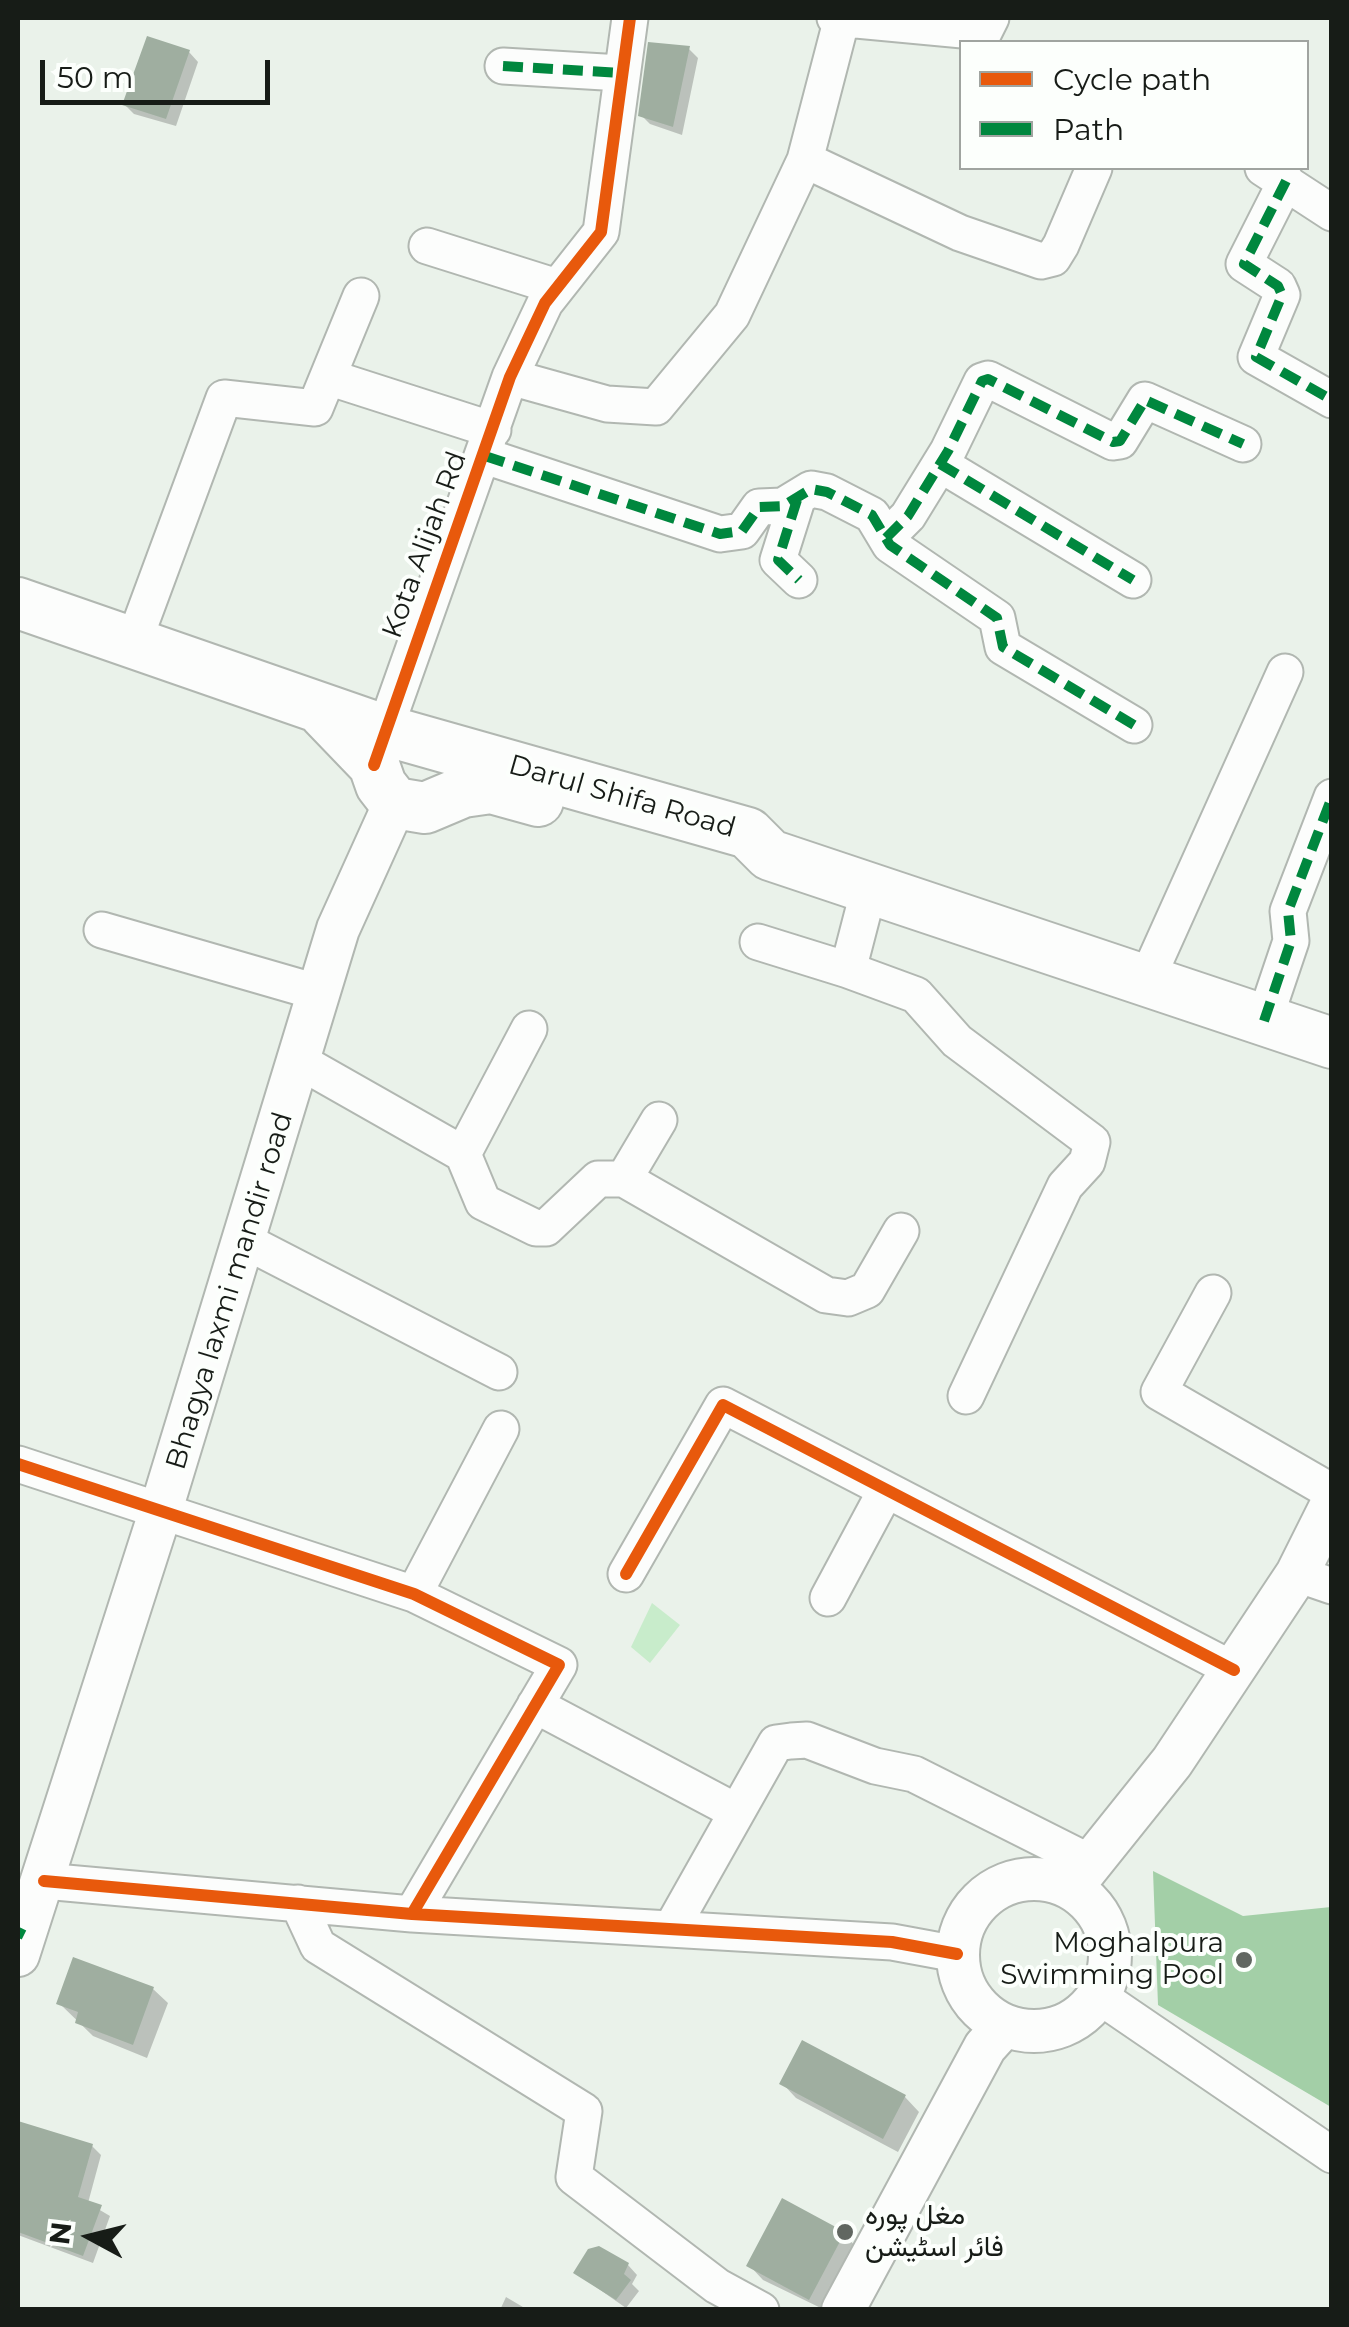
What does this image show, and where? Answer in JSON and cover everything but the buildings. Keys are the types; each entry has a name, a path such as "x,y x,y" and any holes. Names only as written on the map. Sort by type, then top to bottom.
{"highway":[{"path":"18,603 316,705 425,808 463,792 491,788 737,857 770,855"},
{"name":"Darul Shifa Road","path":"384,766 748,833 770,855 1332,1044"}],"main road":[{"name":"Bhagya laxmi mandir road","path":"20,1940 44,1881 302,1062 384,766"},
{"path":"1082,1876 1172,1762 1234,1670 1314,1580 1332,1504"},
{"path":"1082,1876 1090,1900 1106,1926 1111,1956 1099,1996 1063,2026 1033,2032 1004,2026 979,2009 962,1984 957,1954 964,1924 980,1899 1006,1883 1035,1877 1082,1876"},
{"path":"843,2310 976,2064 1004,2026"}],"street":[{"name":"Kota Alijah Rd","path":"384,766 510,376 545,302 601,232 630,18"},
{"path":"510,376 607,404 656,407 732,315 805,160 838,18 984,32 991,18"},
{"path":"503,66 621,74"},
{"path":"805,160 960,233 1041,260 1052,258 1061,245 1093,170"},
{"path":"1332,213 1275,174 1244,264 1278,286 1282,295 1256,357 1332,400"},
{"path":"428,246 558,287"},
{"path":"134,641 224,398 315,408 362,296"},
{"path":"328,378 720,534 742,531 759,507 797,500 811,489 826,492 872,515 890,546 997,618 1003,647 1134,725"},
{"path":"886,538 908,516 940,464 982,381 988,379 1113,442 1120,441 1146,400 1243,444"},
{"path":"940,464 1062,536 1067,545 1133,580"},
{"path":"797,500 778,560 798,580"},
{"path":"1146,981 1285,672"},
{"path":"1264,1021 1291,940 1288,910 1332,797"},
{"path":"848,970 870,889"},
{"path":"102,930 320,993"},
{"path":"758,942 916,996 958,1041 1092,1142 1088,1162 1066,1186 966,1396"},
{"path":"463,1154 528,1029"},
{"path":"302,1062 463,1154 483,1202 536,1228 554,1223 598,1179 624,1179 826,1295 848,1298 867,1290 900,1231"},
{"path":"624,1179 659,1120"},
{"path":"246,1241 500,1372"},
{"path":"1213,1293 1158,1392 1332,1492"},
{"path":"626,1574 723,1405 1234,1670"},
{"path":"414,1594 501,1429"},
{"path":"18,1464 414,1594 559,1665 412,1914"},
{"path":"828,1598 886,1490"},
{"path":"535,1705 735,1811"},
{"path":"671,1929 776,1743 807,1740 875,1766 914,1774 1082,1876"},
{"path":"44,1881 412,1914 892,1942 957,1954"},
{"path":"298,1903 318,1946 584,2111 574,2177 706,2298 761,2310"},
{"path":"1099,1996 1332,2155"}],"shaded area":[{"path":"652,1603 680,1625 650,1663 631,1647"},
{"name":"Moghalpura Swimming Pool","path":"1153,1871 1243,1916 1331,1907 1331,2107 1158,2005"}],"marked path":[{"path":"503,66 621,73"},
{"path":"1286,181 1244,264 1278,286 1282,295 1256,357 1332,400"},
{"path":"886,538 908,516 948,451 982,381 988,379 1113,442 1120,441 1145,400 1243,444"},
{"path":"485,456 720,534 742,531 759,507 783,506 811,489 827,492 872,515 890,545 997,618 1003,647 1134,725"},
{"path":"940,464 1133,580"},
{"path":"797,500 778,560 799,580"},
{"path":"1264,1021 1291,941 1288,911 1332,797"},
{"path":"18,1932 24,1935"}],"cycle path":[{"path":"374,765 510,377 545,303 601,232 630,18"},
{"path":"626,1574 723,1405 1234,1670"},
{"path":"18,1464 414,1594 559,1665 412,1914"},
{"path":"44,1881 412,1914 892,1942 957,1954"}],"place":[{"name":"Moghalpura Swimming Pool","path":"1244,1960"},
{"name":"مغل پورہ فائر اسٹیشن","path":"845,2232"}]}
